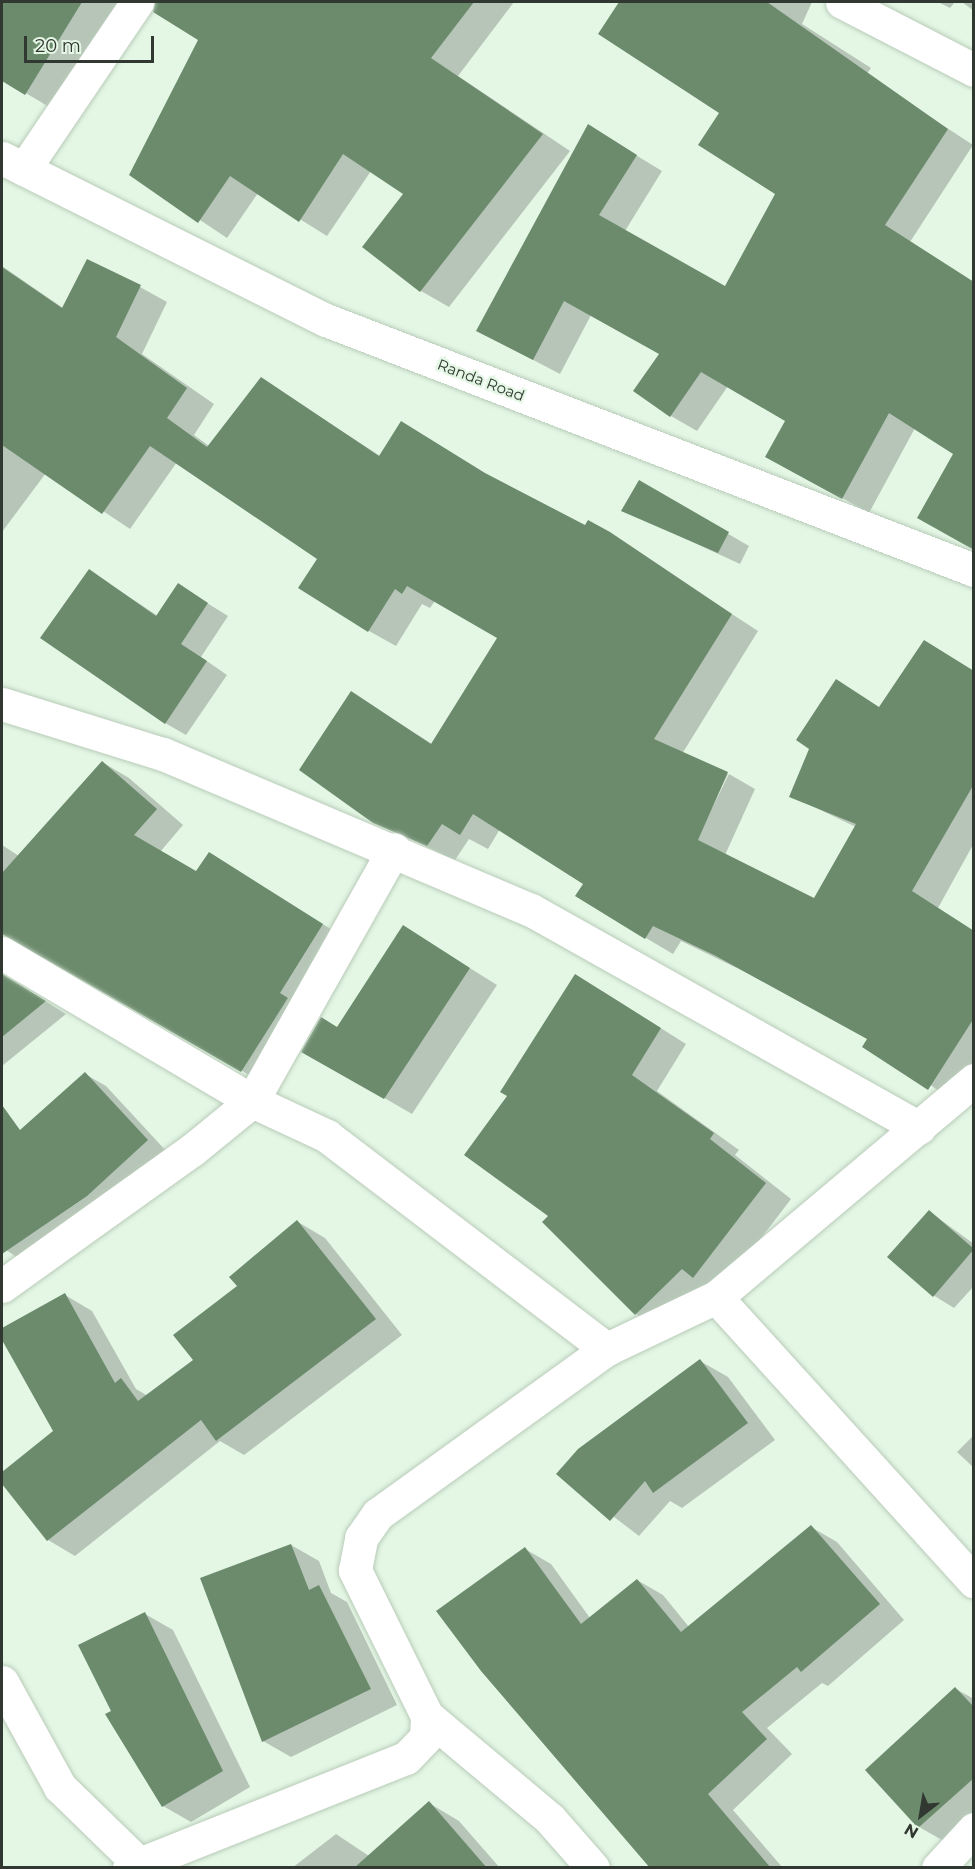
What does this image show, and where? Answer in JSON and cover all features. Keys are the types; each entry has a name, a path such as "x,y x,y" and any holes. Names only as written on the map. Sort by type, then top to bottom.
{"street":[{"path":"13,164 137,2"},
{"path":"842,2 974,70"},
{"name":"Randa Road","path":"13,164 327,320 974,570"},
{"path":"2,704 163,754 394,849 531,910 920,1128"},
{"path":"2,1286 192,1150 252,1101 394,849"},
{"path":"2,953 252,1101 327,1136 607,1349"},
{"path":"593,1868 550,1819 428,1716 355,1570 361,1538 378,1514 607,1349 716,1297 920,1128 974,1080"},
{"path":"716,1297 974,1582"},
{"path":"2,1682 60,1787 133,1865 406,1758 426,1737 428,1716"},
{"path":"938,1868 974,1829"}],"building":[{"path":"2,2 82,2 25,95 2,81"},
{"path":"155,2 474,2 431,58 543,134 420,292 362,247 403,194 343,154 299,222 230,176 198,223 129,175 198,40 153,12"},
{"path":"619,2 767,2 948,129 885,225 974,282 974,550 917,518 953,454 889,413 842,499 765,457 785,421 701,372 670,417 633,391 659,354 564,301 533,360 476,331 588,124 637,155 599,215 725,286 775,194 698,145 719,113 598,34"},
{"path":"87,259 141,285 116,337 187,388 167,418 207,447 261,377 379,456 401,421 485,473 585,525 588,520 610,532 732,614 654,739 728,772 698,840 814,898 856,824 789,797 809,749 796,740 836,679 879,707 924,640 974,671 974,784 912,891 974,931 974,1018 928,1090 862,1047 867,1039 716,956 653,926 645,939 575,896 583,884 473,814 460,835 442,824 427,846 373,823 299,770 351,691 431,744 497,638 407,586 402,594 395,589 368,632 298,588 317,559 150,446 102,514 2,445 2,267 62,308"},
{"path":"639,480 729,532 718,553 621,511"},
{"path":"89,569 156,616 178,583 208,603 181,644 207,661 165,724 40,638"},
{"path":"102,761 157,809 134,835 196,871 209,852 323,924 280,993 288,998 241,1072 2,934 2,873"},
{"path":"403,925 470,968 384,1099 301,1052 321,1017 337,1027"},
{"path":"2,974 46,1001 2,1037"},
{"path":"575,974 661,1028 632,1075 714,1133 710,1139 766,1183 693,1278 682,1269 635,1315 542,1222 548,1216 464,1155 507,1096 500,1092"},
{"path":"85,1072 148,1140 87,1196 2,1254 2,1105 20,1130"},
{"path":"929,1210 974,1249 933,1297 887,1257"},
{"path":"297,1220 376,1319 216,1441 201,1420 47,1541 2,1484 2,1472 53,1431 2,1340 2,1328 65,1293 115,1383 121,1378 138,1401 193,1360 173,1335 237,1286 229,1277"},
{"path":"700,1359 748,1423 653,1493 645,1481 610,1521 556,1474 578,1449"},
{"path":"811,1525 880,1604 801,1672 797,1667 742,1712 767,1739 708,1794 771,1868 650,1868 481,1671 436,1611 525,1547 581,1624 637,1579 681,1632"},
{"path":"291,1544 309,1590 319,1585 371,1689 262,1742 200,1578"},
{"path":"145,1612 223,1771 162,1807 105,1714 111,1711 78,1645"},
{"path":"955,1687 974,1707 974,1778 918,1828 865,1770"},
{"path":"429,1801 487,1868 354,1868"}]}
